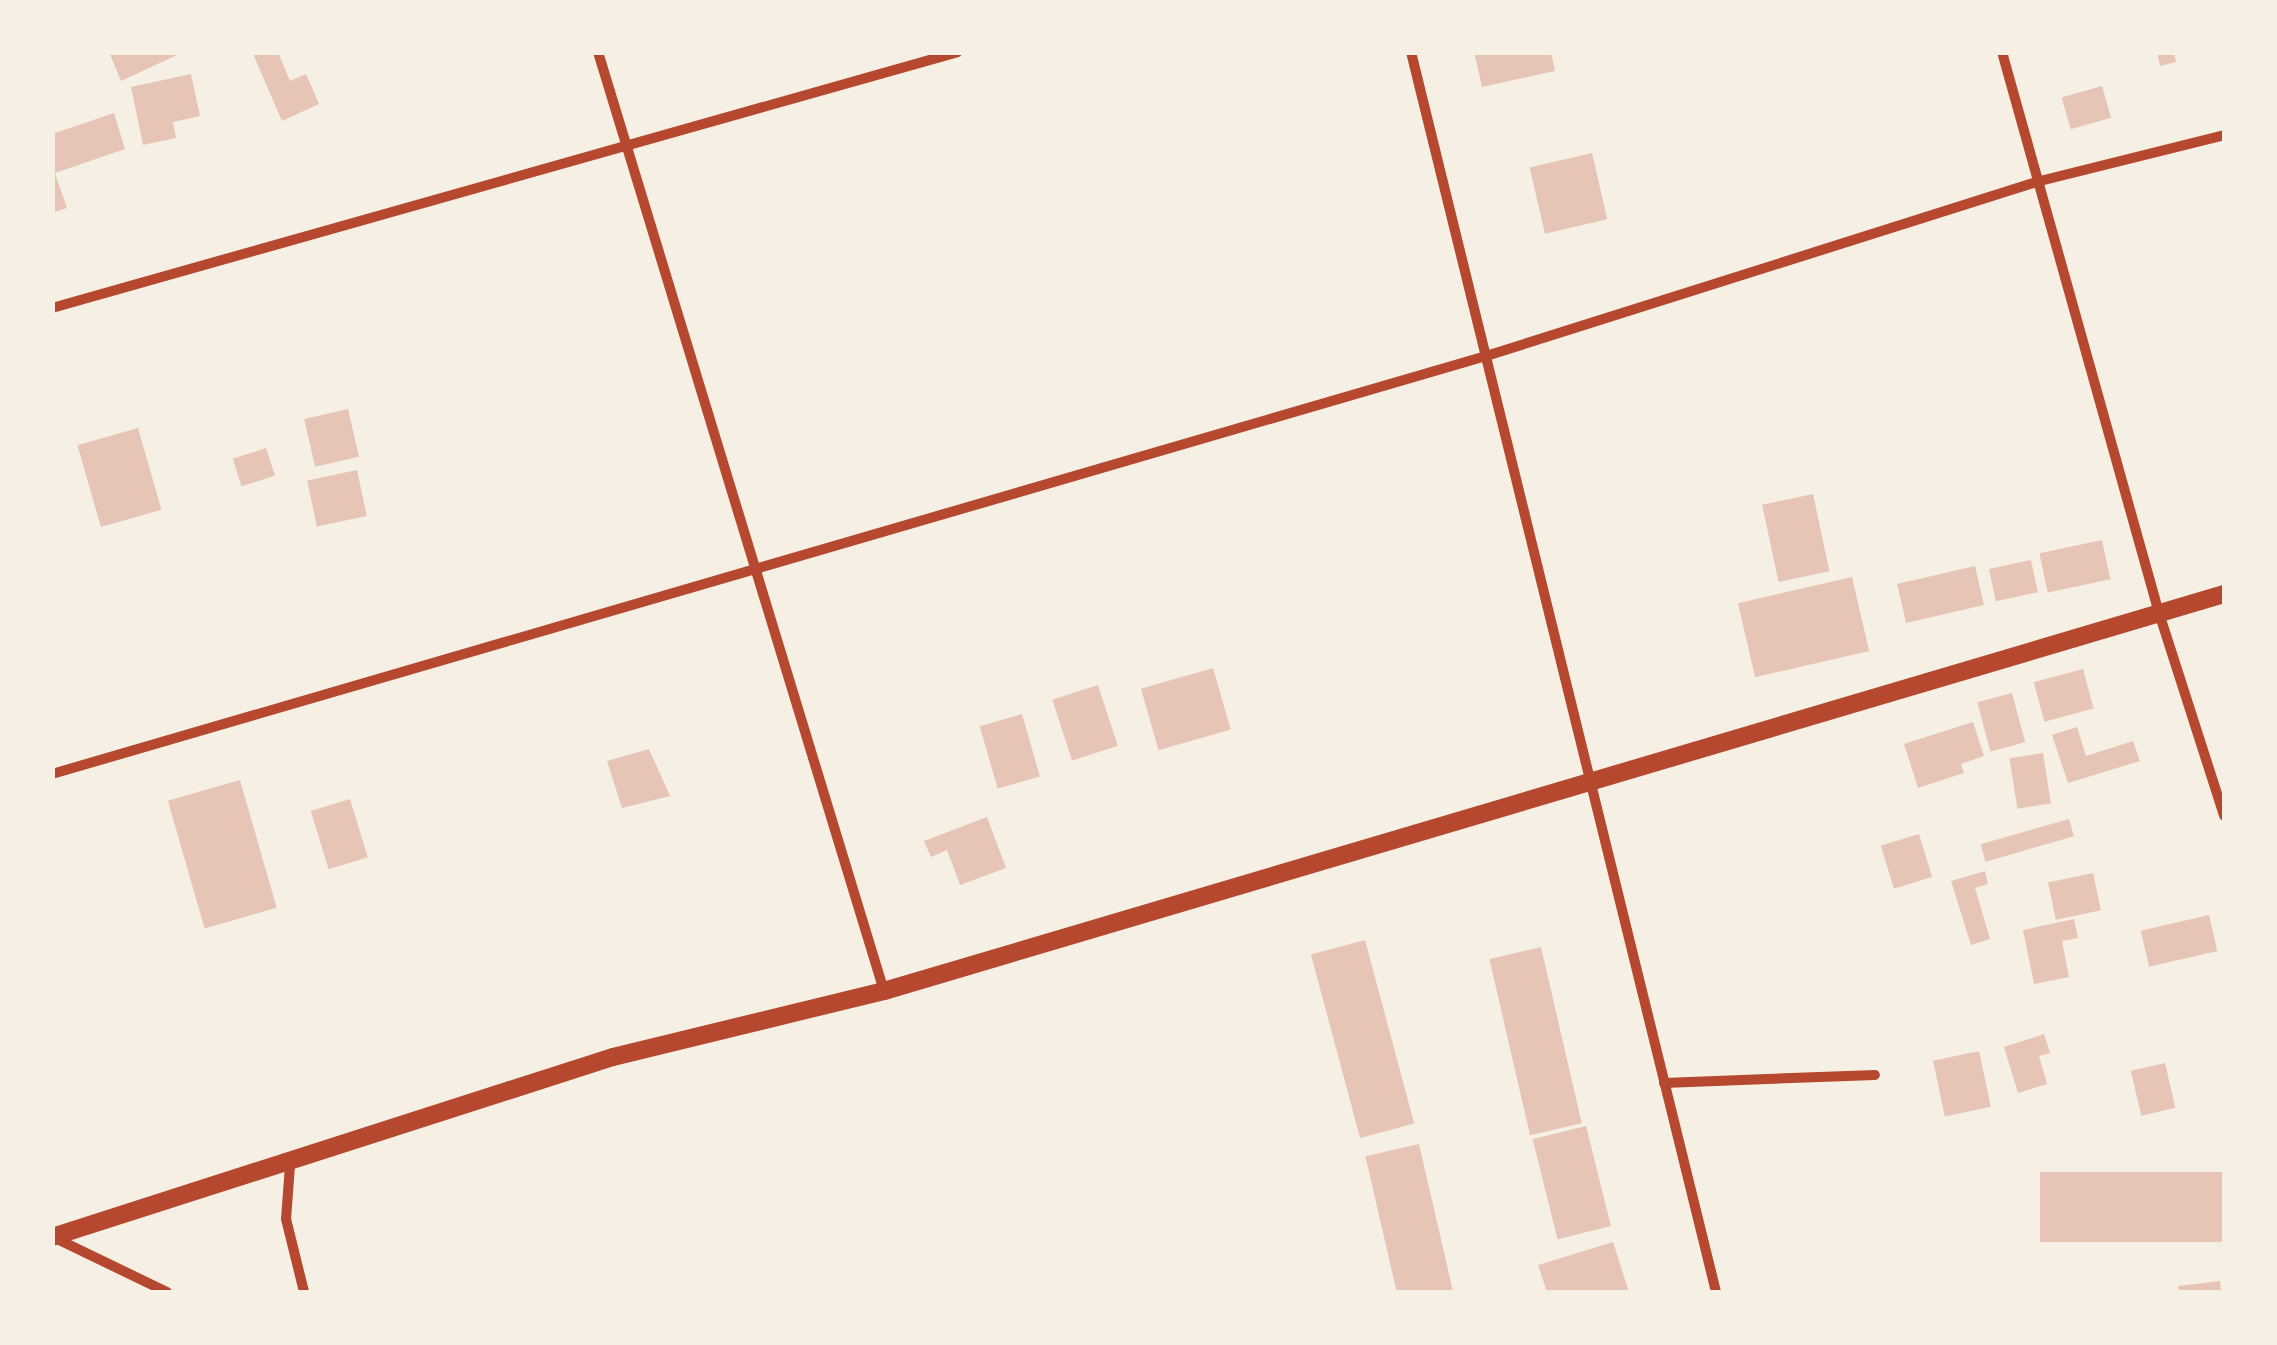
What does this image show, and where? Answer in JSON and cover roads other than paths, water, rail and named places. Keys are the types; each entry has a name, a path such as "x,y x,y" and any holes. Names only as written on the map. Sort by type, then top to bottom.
{"street":[{"path":"598,52 884,991"},
{"path":"52,308 958,52"},
{"path":"1411,52 1716,1292"},
{"path":"2002,52 2159,613 2224,816"},
{"path":"52,774 1483,357 2040,181 2224,135"},
{"path":"52,1237 290,1166 613,1057 884,991 2224,594"},
{"path":"1664,1084 1875,1075"},
{"path":"290,1166 286,1220 304,1292"},
{"path":"52,1237 167,1292"}]}
